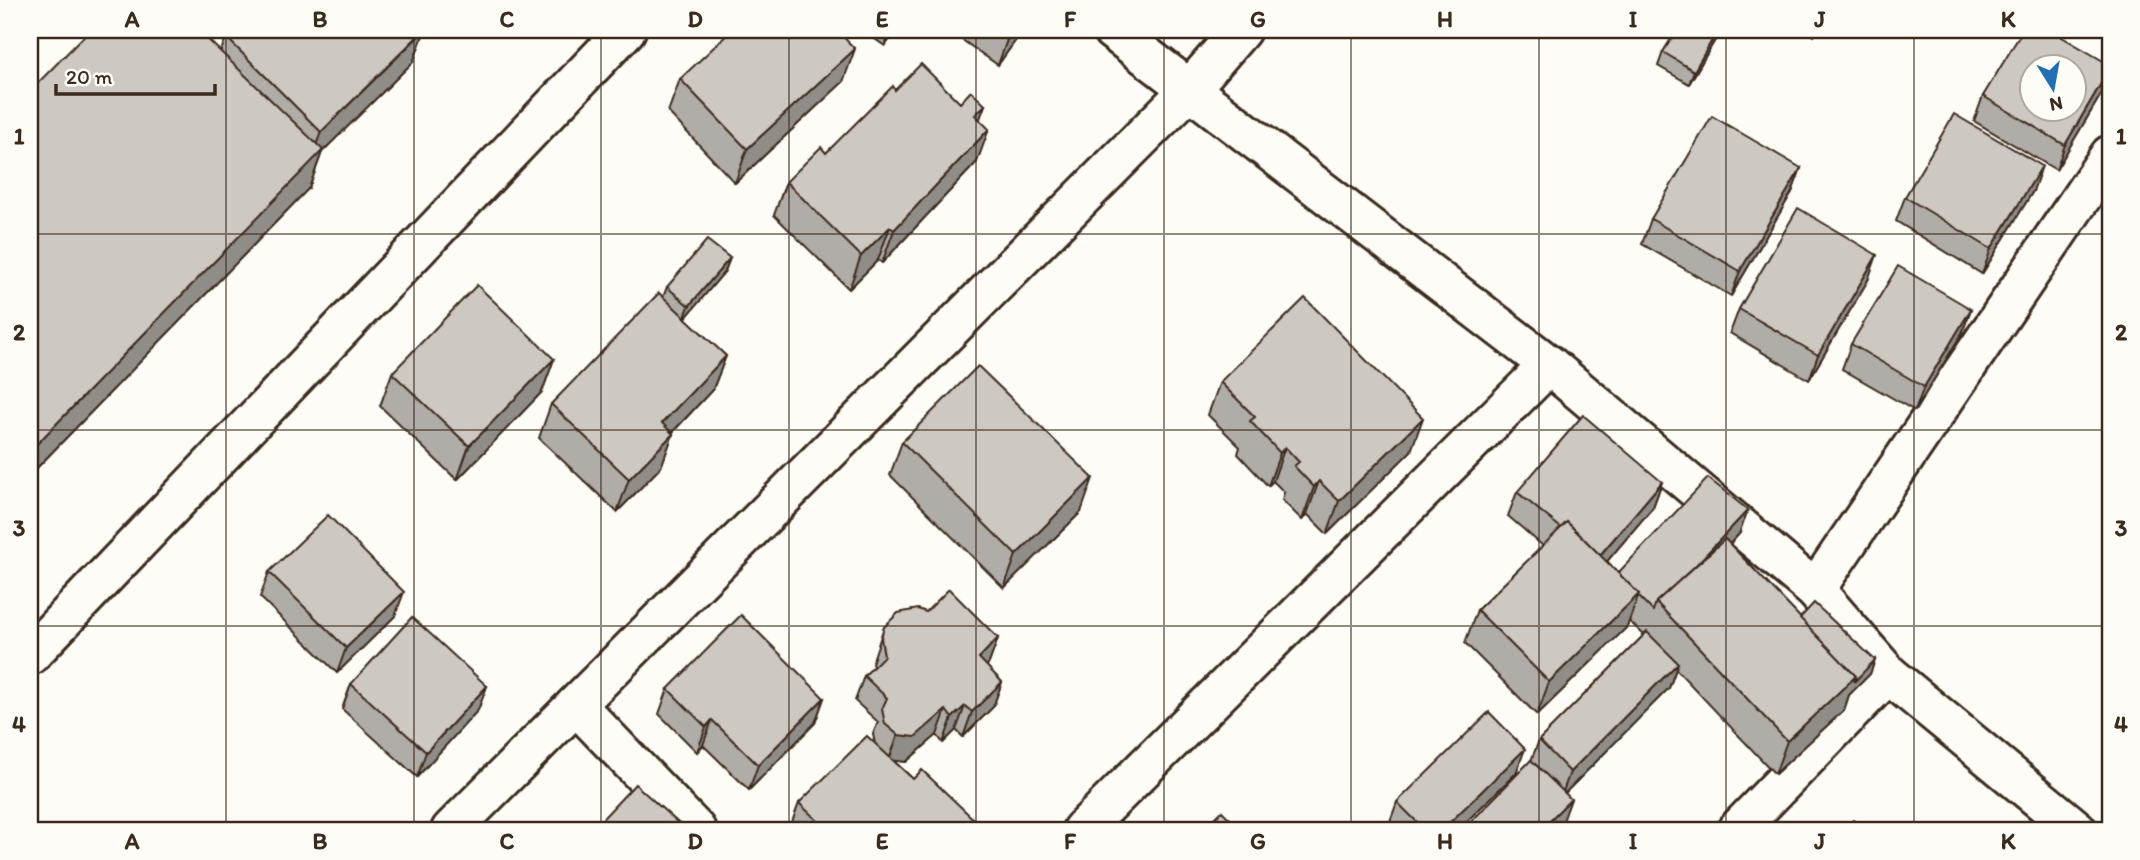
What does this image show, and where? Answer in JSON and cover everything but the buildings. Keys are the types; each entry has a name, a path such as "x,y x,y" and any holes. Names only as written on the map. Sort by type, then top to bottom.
{"street":[{"path":"30,655 626,30"},
{"path":"1112,30 1549,365 1815,590 1888,674 2077,830"},
{"path":"451,830 1190,89 1241,30"},
{"path":"1815,590 2110,155"},
{"path":"1082,830 1549,365"},
{"path":"1737,830 1888,674"},
{"path":"576,705 696,830"}]}
